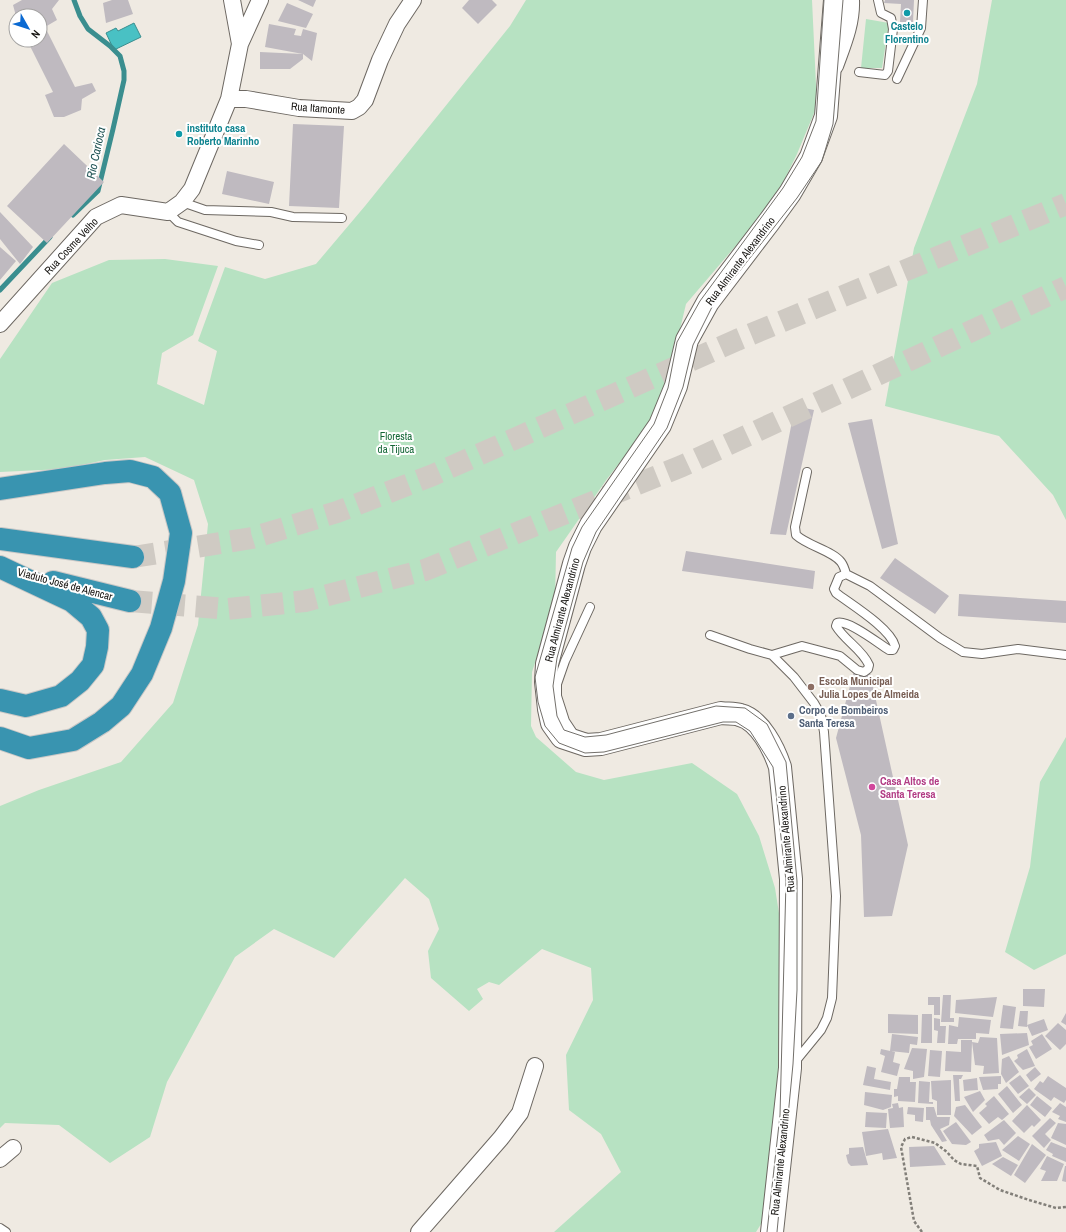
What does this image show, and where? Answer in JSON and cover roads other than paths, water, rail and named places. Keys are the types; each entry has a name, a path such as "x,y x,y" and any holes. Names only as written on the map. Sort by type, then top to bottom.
{"highway":[{"path":"0,489 105,473 130,471 153,477 170,493 181,533 174,581 160,628 142,674 121,706 102,722 73,740 29,748 0,738"},
{"path":"0,539 133,557"},
{"path":"0,567 72,601 91,617 98,630 97,647 93,665 80,681 61,696 26,706 0,700"},
{"name":"Viaduto José de Alencar","path":"0,567 130,601"}],"street":[{"path":"232,0 240,44"},
{"path":"168,212 182,202 192,189 229,99 240,44 260,0"},
{"name":"Rua Itamonte","path":"229,99 246,99 299,108 352,111 365,100 380,60 397,24 413,0"},
{"name":"Rua Almirante Alexandrino","path":"772,1232 790,1068 791,879 780,767 776,756 761,731 753,723 741,715 721,714 601,744 586,745 562,737 552,723 548,709 546,682 547,664 551,646 574,564 590,525 660,426 676,386 687,340 708,302 790,193 807,164 825,121 835,0"},
{"path":"828,87 849,26 852,0"},
{"name":"Rua Cosme Velho","path":"0,324 96,217 121,205 168,212"},
{"path":"419,1232 501,1138 520,1113 535,1066"},
{"path":"0,1159 14,1148"}],"lane":[{"path":"859,72 885,75 888,71 893,29 891,18 881,13 878,0"},
{"path":"897,79 921,28 923,0"},
{"path":"182,202 204,210 271,212 293,217 342,218"},
{"path":"168,212 178,222 236,241 259,245"},
{"path":"807,472 795,527 796,535 801,540 835,556 841,562 846,574 870,586 940,638 963,652 982,654 1018,649 1066,656"},
{"path":"772,655 802,646 840,656 857,670 864,672 870,665 866,657 839,631 836,626 837,623 840,622 856,628 889,650 893,650 895,646 894,641 882,627 836,593 834,589 839,577 846,574"},
{"path":"578,742 564,721 557,696 557,684 565,661 590,607"},
{"path":"710,635 772,655 794,677 821,715 824,732 836,896 832,998 827,1018 821,1030 790,1068"},
{"path":"0,1228 6,1232"}],"water":[{"path":"134,23 141,37 114,50 106,33 116,28 118,31"}],"waterway":[{"name":"Rio Carioca","path":"73,215 98,191 124,80 124,71 120,56 88,29 80,16 74,0"},
{"name":"Rio Carioca","path":"0,290 50,237"}],"tunnel":[{"path":"133,557 252,538 337,512 433,475 737,340 1066,204"},
{"path":"130,601 228,609 305,601 425,570 682,466 1066,287"}],"tram line":[{"path":"767,1232 780,1115 786,881 773,767 750,731 736,722 723,722 604,752 585,753 559,743 545,726 538,702 535,677 572,548 582,527 654,424 668,388 677,342 700,301 783,188 802,157 816,121 824,0"},
{"path":"777,1232 793,1064 797,990 797,881 786,762 767,724 745,708 716,706 606,735 585,737 564,730 557,716 553,686 557,658 583,562 596,532 667,428 683,387 693,345 713,305 797,198 822,161 833,124 843,0"}],"place":[{"name":"Castelo Florentino","path":"907,13"},
{"name":"instituto casa Roberto Marinho","path":"179,134"},
{"name":"Escola Municipal Julia Lopes de Almeida","path":"811,687"},
{"name":"Corpo de Bombeiros Santa Teresa","path":"791,716"},
{"name":"Casa Altos de Santa Teresa","path":"872,787"}],"park label":[{"name":"Floresta da Tijuca","path":"396,442"}]}
